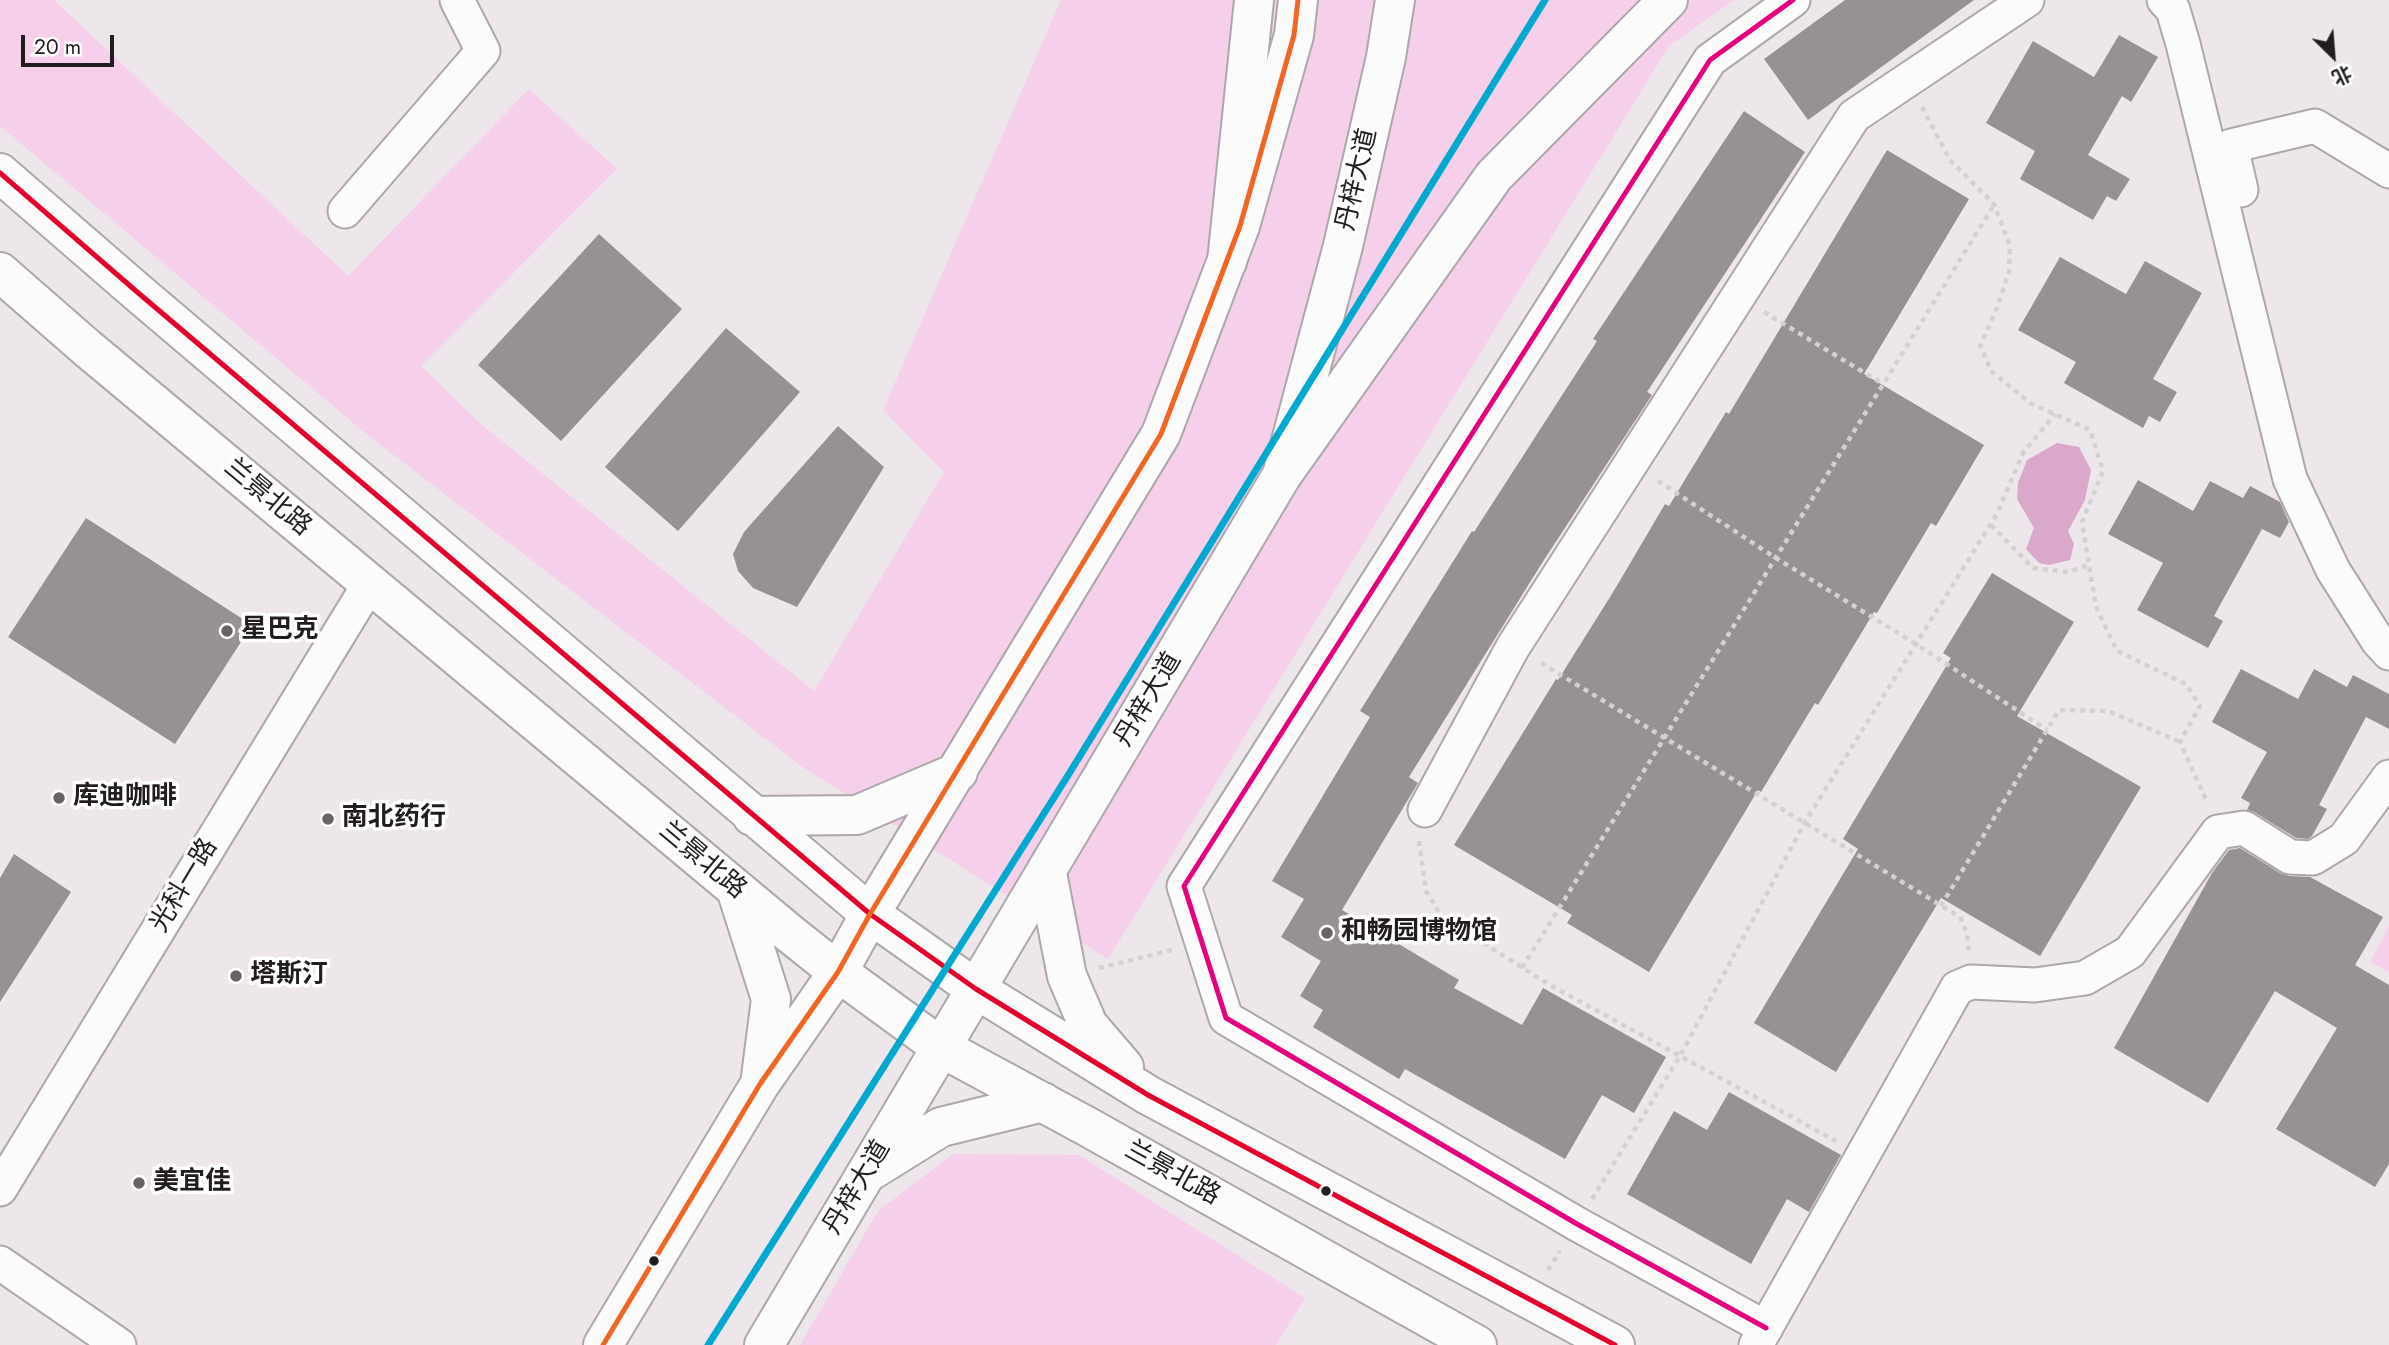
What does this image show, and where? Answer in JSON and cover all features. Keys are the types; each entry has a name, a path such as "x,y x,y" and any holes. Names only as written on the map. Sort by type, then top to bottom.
{"main road":[{"path":"1227,262 1254,0"},
{"path":"603,1345 760,1084 838,972 870,914 1161,433 1240,226 1294,35 1298,0"},
{"name":"丹梓大道","path":"764,1345 1282,475 1343,246 1386,57 1395,0"},
{"path":"1282,475 1494,176 1668,0"},
{"path":"0,173 870,914 976,989 1148,1095 1615,1345"},
{"name":"兰景北路","path":"0,272 97,356 838,972 942,1048 1162,1168 1462,1341"},
{"path":"752,816 857,815 958,772"},
{"path":"1047,873 1067,976 1088,1025 1148,1095"},
{"path":"736,889 771,999 760,1084"},
{"path":"868,1173 941,1127 1043,1102"},
{"path":"1162,1168 1190,1118"}],"street":[{"path":"345,211 482,51 457,0"},
{"path":"1793,0 1710,60 1184,886 1226,1018 1577,1224 1761,1337 1956,989 1971,982 2035,985 2085,978 2130,952 2218,832 2244,828 2290,857 2313,858 2344,839 2389,778"},
{"path":"1425,810 1513,647 1854,116 2027,0"},
{"path":"2164,0 2174,10 2183,44 2290,479 2333,570 2389,653"},
{"path":"2389,171 2315,126 2231,146 2307,471 2351,561 2389,621"},
{"name":"光科一路","path":"0,1189 370,583"},
{"path":"0,1263 120,1345"}],"path":[{"path":"1908,79 1950,160 1994,204 2010,246 2009,271 1998,306 1980,346 1992,372 2030,403 2090,430 2103,471 2082,522 2096,607 2117,651 2186,684 2200,706 2180,742"},
{"path":"1522,968 1994,204"},
{"path":"1738,296 1883,384"},
{"path":"1530,1300 1680,1056 1805,822 1991,525 2023,453 2055,414"},
{"path":"1630,464 2048,730"},
{"path":"1991,525 2033,568 2067,572 2089,565"},
{"path":"1513,647 1960,917 1967,933 1971,982"},
{"path":"1941,906 2059,710 2108,711 2180,742 2221,831"},
{"path":"1425,810 1418,836 1426,891 1442,917 1522,968 1863,1156"},
{"path":"1067,976 1202,943"}],"shaded area":[{"path":"0,0 54,0 348,276 529,89 617,169 421,366 482,425 814,691 944,472 883,410 1061,0 1734,0 1669,46 1108,959 804,768 370,437 0,126"},
{"path":"2057,443 2079,447 2091,470 2085,500 2068,531 2074,544 2070,560 2049,565 2039,563 2026,549 2034,528 2017,499 2018,483 2027,460"},
{"path":"2389,926 2389,972 2370,962"},
{"path":"953,1154 1079,1155 1305,1298 1276,1345 800,1345 878,1211"}],"building":[{"path":"1845,0 1974,0 1808,120 1764,59"},
{"path":"2119,35 2158,57 2131,102 2122,96 2088,155 2130,179 2116,201 2107,196 2093,220 2020,179 2035,151 1986,123 2033,41 2094,77"},
{"path":"1744,111 1805,152 1647,392 1652,395 1542,563 1409,777 1418,783 1342,910 1459,980 1454,988 1522,1025 1543,988 1666,1057 1634,1113 1602,1095 1565,1159 1405,1069 1399,1079 1313,1027 1323,1010 1300,996 1321,961 1281,937 1304,899 1272,881 1370,717 1360,711 1472,531 1474,532 1597,341 1593,339"},
{"path":"1887,150 1969,199 1864,374 1984,445 1936,526 1931,523 1818,705 1815,703 1761,792 1758,790 1649,972 1567,923 1572,915 1454,845 1615,589 1665,504 1669,506 1726,412 1729,414"},
{"path":"599,234 682,309 561,441 478,365"},
{"path":"2060,257 2126,294 2145,261 2202,293 2153,379 2177,392 2160,422 2149,416 2143,428 2064,383 2076,362 2018,330"},
{"path":"726,328 800,392 678,531 605,467"},
{"path":"838,426 884,467 797,607 753,588 738,571 733,554 744,532"},
{"path":"2138,480 2193,511 2210,481 2243,498 2250,486 2280,502 2289,522 2280,538 2262,529 2214,616 2223,621 2208,648 2137,610 2163,563 2108,534"},
{"path":"86,518 252,625 175,744 8,637"},
{"path":"1992,573 2074,622 2017,716 2141,787 2040,956 1941,898 1836,1072 1754,1023 1858,849 1843,839 1951,658 1943,653"},
{"path":"2241,669 2298,699 2314,669 2347,687 2353,675 2389,694 2389,729 2366,717 2319,805 2327,809 2308,839 2296,838 2247,810 2250,803 2241,798 2267,752 2212,722"},
{"path":"2240,848 2280,873 2310,877 2383,917 2355,965 2389,985 2389,1164 2375,1187 2276,1129 2337,1028 2275,991 2208,1103 2114,1048 2212,873 2229,850"},
{"path":"14,854 71,892 0,1002 0,878"},
{"path":"1729,1092 1841,1155 1809,1212 1787,1199 1751,1264 1627,1194 1674,1111 1707,1130"}],"transit line":[{"path":"603,1345 760,1084 838,972 870,914 1161,434 1240,226 1294,35 1298,0"},
{"path":"708,1345 1067,777 1545,0"},
{"path":"1766,1328 1577,1224 1226,1018 1184,886 1710,60 1793,0"},
{"path":"0,173 870,914 976,989 1148,1095 1615,1345"}],"place":[{"name":"星巴克","path":"227,631"},
{"name":"库迪咖啡","path":"59,798"},
{"name":"南北药行","path":"328,819"},
{"name":"和畅园博物馆","path":"1327,933"},
{"name":"塔斯汀","path":"236,976"},
{"name":"美宜佳","path":"139,1183"}]}
